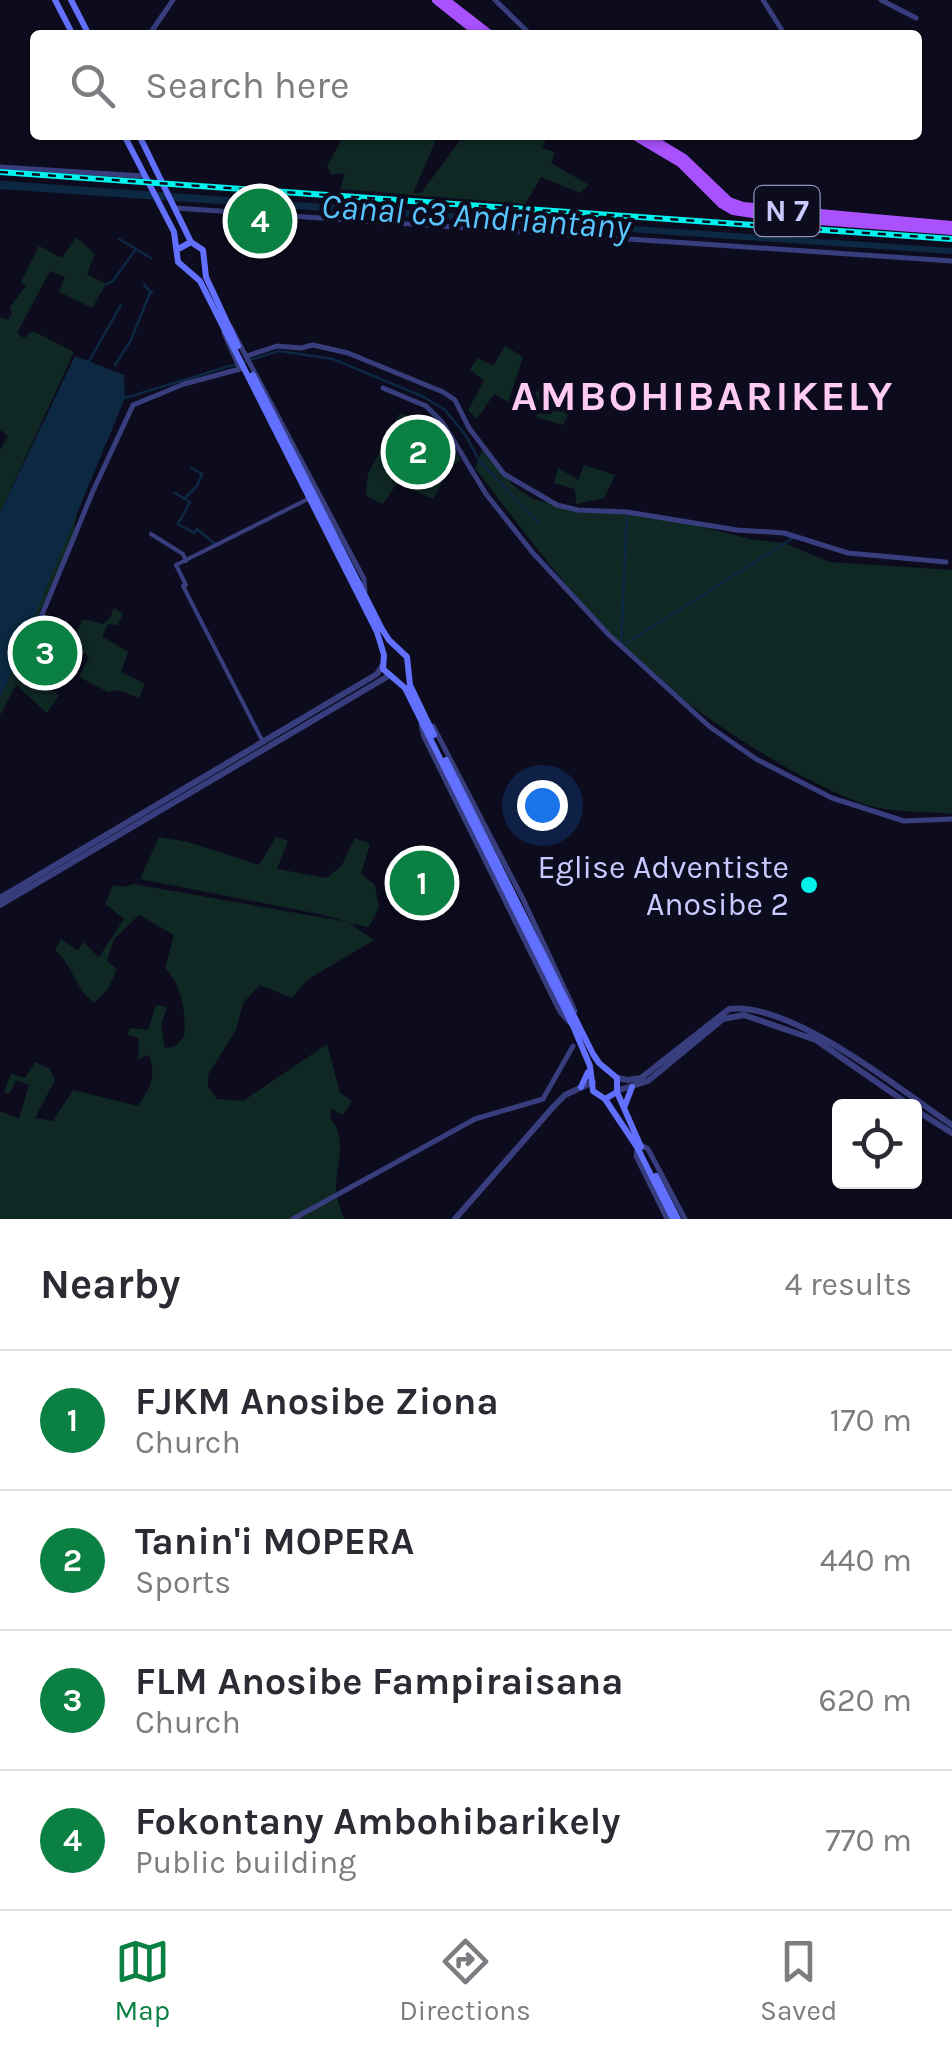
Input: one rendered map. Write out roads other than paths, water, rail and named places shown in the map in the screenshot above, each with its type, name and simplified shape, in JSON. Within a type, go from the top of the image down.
[{"type":"main road","points":[[54,0],[70,30]]},
{"type":"main road","points":[[72,0],[86,30]]},
{"type":"main road","points":[[436,0],[474,30]]},
{"type":"main road","points":[[446,0],[485,30]]},
{"type":"main road","points":[[126,140],[174,232],[179,263],[190,270],[225,324]]},
{"type":"main road","points":[[141,140],[191,242],[203,250],[202,263],[225,324],[378,632],[384,655],[382,666],[405,688],[422,716],[576,1026],[599,1064],[617,1078],[626,1119],[676,1219]]},
{"type":"main road","name":"N 7","points":[[642,140],[680,163],[720,204],[733,210],[779,218],[952,228]]},
{"type":"main road","name":"N 7","points":[[654,140],[684,158],[728,202],[952,228]]},
{"type":"main road","points":[[179,249],[191,242]]},
{"type":"main road","points":[[190,270],[202,263]]},
{"type":"main road","points":[[245,364],[382,629],[406,657],[410,685],[422,716]]},
{"type":"main road","points":[[384,655],[398,650]]},
{"type":"main road","points":[[390,675],[398,675],[406,668]]},
{"type":"main road","points":[[576,1026],[596,1095],[604,1099],[639,1146]]},
{"type":"main road","points":[[581,1088],[590,1066]]},
{"type":"main road","points":[[593,1082],[598,1074],[608,1072]]},
{"type":"main road","points":[[626,1119],[624,1101],[632,1088]]},
{"type":"main road","points":[[604,1099],[618,1091]]},
{"type":"street","points":[[152,30],[173,0]]},
{"type":"street","points":[[495,0],[526,30]]},
{"type":"street","points":[[763,0],[782,30]]},
{"type":"street","points":[[881,0],[916,18]]},
{"type":"street","points":[[0,167],[143,176]]},
{"type":"street","points":[[175,208],[952,261]]},
{"type":"street","points":[[20,668],[133,405],[245,364],[277,346],[313,345],[348,353],[443,392],[455,400],[474,435],[504,474],[557,505],[784,533],[848,554],[946,562]]},
{"type":"street","points":[[383,388],[426,406],[444,423],[486,494],[533,553],[608,634],[710,726],[756,759],[832,798],[904,821],[952,818]]},
{"type":"street","points":[[263,742],[176,564],[308,499]]},
{"type":"street","points":[[151,534],[186,560]]},
{"type":"street","points":[[0,901],[377,674],[382,666]]},
{"type":"street","points":[[0,901],[390,675]]},
{"type":"street","points":[[617,1078],[641,1078],[729,1009],[760,1010],[816,1034],[952,1125]]},
{"type":"street","points":[[618,1091],[648,1081],[724,1019],[744,1014],[816,1040],[900,1099]]},
{"type":"street","points":[[293,1219],[475,1119],[543,1099],[573,1046]]},
{"type":"street","points":[[455,1219],[554,1106],[566,1095],[593,1082]]},
{"type":"street","points":[[922,1114],[952,1133]]},
{"type":"water","points":[[75,356],[124,375],[125,398],[0,699],[0,513]]},
{"type":"waterway","name":"Canal c3 Andriantany","points":[[0,182],[952,250]]},
{"type":"waterway","name":"Canal c3 Andriantany","points":[[0,186],[952,251]]},
{"type":"waterway","points":[[119,239],[151,258]]},
{"type":"waterway","points":[[106,284],[112,282],[136,249]]},
{"type":"waterway","points":[[144,285],[152,293]]},
{"type":"waterway","points":[[115,365],[131,340],[150,293]]},
{"type":"waterway","points":[[89,361],[121,305]]},
{"type":"waterway","points":[[125,398],[279,351],[333,359],[424,397],[445,410],[480,462],[541,525]]},
{"type":"waterway","points":[[185,498],[202,474],[191,468]]},
{"type":"waterway","points":[[175,493],[190,502],[178,524],[194,533],[197,529],[215,544]]},
{"type":"waterway","points":[[621,645],[627,513]]},
{"type":"waterway","points":[[622,646],[793,538]]},
{"type":"railway","points":[[0,172],[952,239]]},
{"type":"place","name":"Fokontany Ambohibarikely","points":[[260,221]]},
{"type":"place","name":"Tanin'i MOPERA","points":[[418,452]]},
{"type":"place","name":"FLM Anosibe Fampiraisana","points":[[45,653]]},
{"type":"place","name":"FJKM Anosibe Ziona","points":[[422,883]]},
{"type":"place","name":"Eglise Adventiste Anosibe 2","points":[[809,885]]},
{"type":"district","name":"AMBOHIBARIKELY","points":[[703,395]]}]
